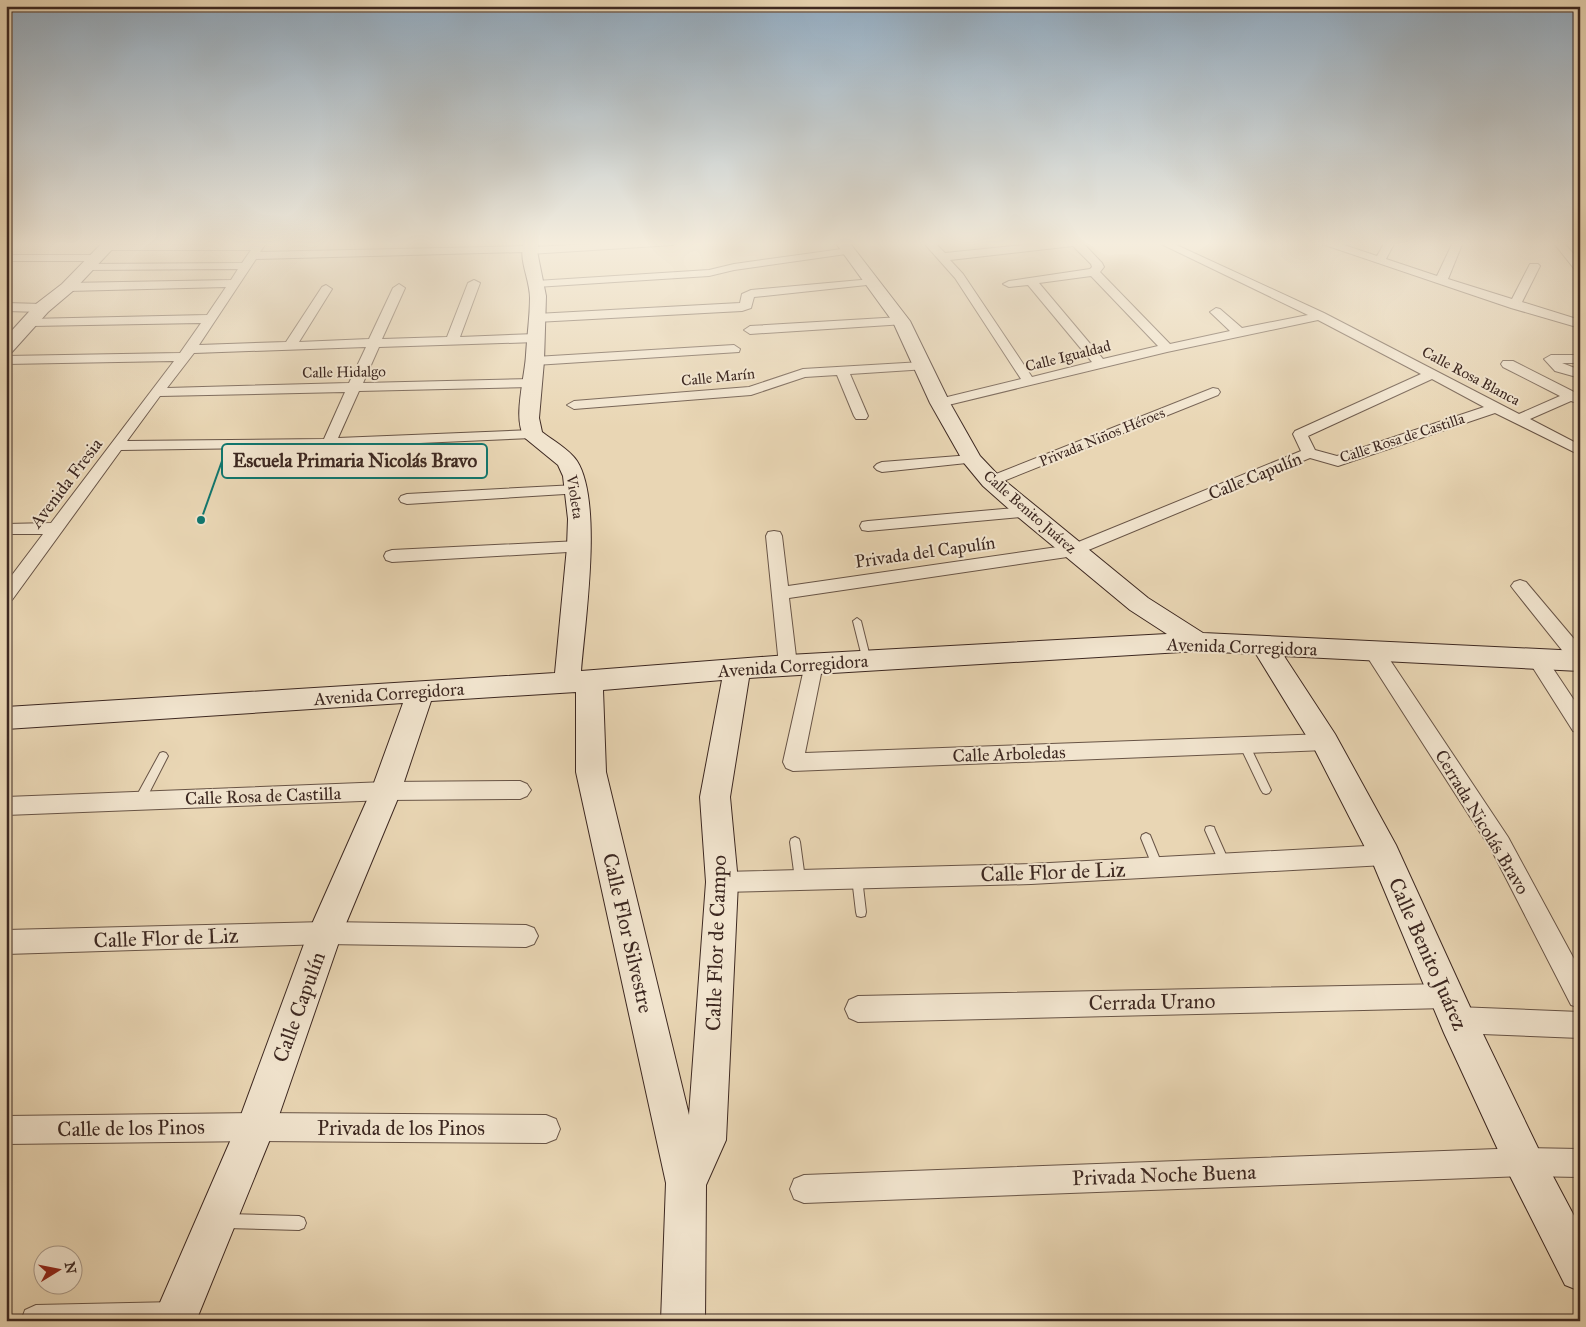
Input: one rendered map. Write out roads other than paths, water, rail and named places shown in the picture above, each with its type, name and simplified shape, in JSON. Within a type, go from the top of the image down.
[{"type":"street","points":[[6,348],[49,304]]},
{"type":"street","points":[[156,392],[221,304]]},
{"type":"street","points":[[291,344],[317,304]]},
{"type":"street","points":[[329,443],[391,304]]},
{"type":"street","points":[[453,339],[466,304]]},
{"type":"street","points":[[118,446],[329,443],[532,434],[529,418],[535,361],[536,304]]},
{"type":"street","points":[[6,360],[186,353],[291,344],[453,339],[536,328],[742,307],[746,304]]},
{"type":"street","name":"Calle Benito Juárez","points":[[889,304],[901,320],[940,403],[971,459],[991,482],[1139,604],[1198,642]]},
{"type":"street","points":[[977,304],[1029,382]]},
{"type":"street","points":[[1050,304],[1100,365]]},
{"type":"street","points":[[1125,304],[1167,348]]},
{"type":"street","name":"Calle Rosa Blanca","points":[[1294,304],[1580,451]]},
{"type":"street","points":[[1513,304],[1580,324]]},
{"type":"street","points":[[6,307],[37,315],[210,319]]},
{"type":"street","points":[[1216,312],[1240,333]]},
{"type":"street","name":"Calle Igualdad","points":[[940,403],[1167,348],[1320,316]]},
{"type":"street","points":[[750,330],[901,320]]},
{"type":"street","points":[[535,361],[734,349]]},
{"type":"street","points":[[1580,359],[1551,359],[1560,368],[1580,374]]},
{"type":"street","points":[[1508,364],[1575,398]]},
{"type":"street","name":"Calle Marín","points":[[574,405],[751,391],[767,387],[796,374],[922,366]]},
{"type":"street","points":[[842,371],[861,416]]},
{"type":"street","name":"Calle Capulín","points":[[1074,550],[1309,453],[1300,434],[1432,374]]},
{"type":"street","name":"Calle Hidalgo","points":[[156,392],[532,383]]},
{"type":"street","name":"Avenida Fresia","points":[[9,590],[118,446],[156,392]]},
{"type":"street","name":"Privada Niños Héroes","points":[[991,482],[1213,392]]},
{"type":"street","points":[[1518,419],[1575,398]]},
{"type":"street","name":"Calle Rosa de Castilla","points":[[1309,453],[1338,461],[1495,408]]},
{"type":"street","name":"Violeta","points":[[532,434],[567,462],[574,476],[579,519],[578,682]]},
{"type":"street","points":[[882,468],[971,459]]},
{"type":"street","points":[[406,499],[576,490]]},
{"type":"street","points":[[868,526],[1026,512]]},
{"type":"street","points":[[6,530],[56,528]]},
{"type":"street","points":[[774,536],[781,593],[801,664]]},
{"type":"street","points":[[392,556],[579,547]]},
{"type":"street","name":"Privada del Capulín","points":[[781,593],[1074,550]]},
{"type":"street","points":[[1520,586],[1580,660]]},
{"type":"street","name":"Avenida Corregidora","points":[[6,718],[578,682],[801,664],[1198,642],[1375,653],[1580,660]]},
{"type":"street","name":"Calle Benito Juárez","points":[[1264,646],[1325,742],[1385,855],[1451,1008],[1524,1162],[1580,1270]]},
{"type":"street","name":"Cerrada Nicolás Bravo","points":[[1375,653],[1500,844],[1580,996]]},
{"type":"street","points":[[1537,660],[1580,724]]},
{"type":"street","name":"Calle Arboledas","points":[[801,664],[793,762],[1325,742]]},
{"type":"street","name":"Calle Flor de Campo","points":[[686,1183],[707,1140],[722,882],[715,798],[737,670]]},
{"type":"street","name":"Calle Flor Silvestre","points":[[578,682],[591,772],[686,1183]]},
{"type":"street","name":"Calle Capulín","points":[[175,1319],[256,1127],[325,933],[386,791],[421,692]]},
{"type":"street","name":"Calle Rosa de Castilla","points":[[6,806],[386,791],[520,790]]},
{"type":"street","name":"Calle Flor de Liz","points":[[722,882],[1031,874],[1385,855]]},
{"type":"street","name":"Calle Flor de Liz","points":[[6,942],[325,933],[526,936]]},
{"type":"street","name":"Cerrada Urano","points":[[858,1008],[1451,1008]]},
{"type":"street","points":[[1451,1008],[1580,1026]]},
{"type":"street","name":"Privada de los Pinos","points":[[256,1127],[546,1129]]},
{"type":"street","name":"Calle de los Pinos","points":[[6,1130],[256,1127]]},
{"type":"street","name":"Privada Noche Buena","points":[[804,1189],[1524,1162],[1580,1163]]},
{"type":"street","points":[[683,1321],[686,1183]]},
{"type":"street","points":[[36,1321],[175,1319]]},
{"type":"lane","points":[[857,621],[867,661]]},
{"type":"lane","points":[[1245,746],[1266,790]]},
{"type":"lane","points":[[140,800],[163,756]]},
{"type":"lane","points":[[1210,830],[1225,864]]},
{"type":"lane","points":[[1146,838],[1158,867]]},
{"type":"lane","points":[[795,842],[800,879]]},
{"type":"lane","points":[[856,878],[861,912]]},
{"type":"lane","points":[[216,1221],[299,1223]]},
{"type":"place","name":"Escuela Primaria Nicolás Bravo","points":[[201,520]]}]
